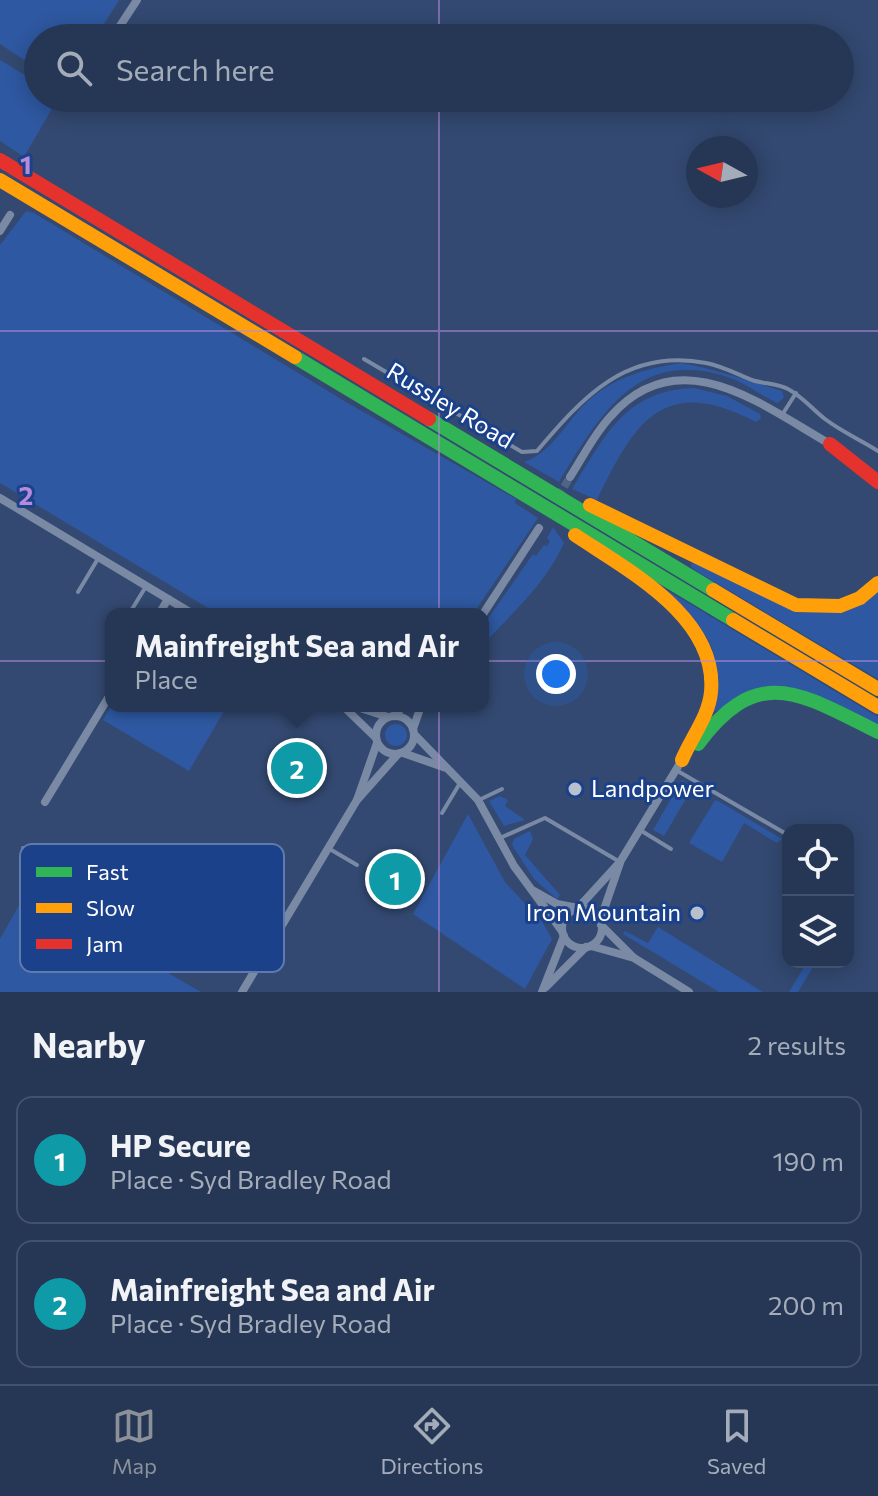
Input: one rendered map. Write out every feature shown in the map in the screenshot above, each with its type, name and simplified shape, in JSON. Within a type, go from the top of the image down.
[{"type":"highway","name":"Russley Road","points":[[0,160],[878,689]]},
{"type":"highway","name":"Russley Road","points":[[0,180],[878,707]]},
{"type":"highway","points":[[830,444],[846,448],[878,468]]},
{"type":"highway","points":[[830,444],[878,482]]},
{"type":"highway","points":[[500,481],[630,575],[679,614],[701,637],[711,664],[711,693],[679,765]]},
{"type":"highway","points":[[541,485],[796,605],[826,609],[842,606],[861,599],[878,583]]},
{"type":"highway","points":[[679,765],[724,708],[766,691],[804,696],[878,732]]},
{"type":"street","points":[[121,24],[137,0]]},
{"type":"street","points":[[0,231],[10,215]]},
{"type":"street","points":[[570,477],[612,414],[634,396],[656,385],[691,380],[721,384],[830,444]]},
{"type":"street","points":[[0,498],[183,608]]},
{"type":"street","points":[[487,608],[539,528]]},
{"type":"street","points":[[163,608],[168,599]]},
{"type":"street","points":[[45,802],[71,767],[76,750],[105,703]]},
{"type":"street","points":[[349,712],[383,750],[446,768]]},
{"type":"street","points":[[374,712],[405,719],[478,800],[514,866],[573,946],[588,946],[634,958]]},
{"type":"street","points":[[357,800],[380,724],[396,712]]},
{"type":"street","points":[[284,922],[357,800],[411,745],[419,712]]},
{"type":"street","points":[[544,990],[563,934],[564,919],[620,862],[679,765]]},
{"type":"street","points":[[544,990],[599,937],[620,862]]},
{"type":"street","points":[[534,891],[557,904],[589,909],[634,958],[688,992]]},
{"type":"street","points":[[242,992],[254,972]]},
{"type":"lane","points":[[364,359],[522,452],[537,451],[586,395],[617,375],[645,365],[674,360],[704,363],[796,393],[825,419],[878,451]]},
{"type":"lane","points":[[781,417],[796,393]]},
{"type":"lane","points":[[78,592],[99,557]]},
{"type":"lane","points":[[133,608],[147,586]]},
{"type":"lane","points":[[76,750],[85,755]]},
{"type":"lane","points":[[679,765],[782,831]]},
{"type":"lane","points":[[442,813],[461,781]]},
{"type":"lane","points":[[478,800],[502,789]]},
{"type":"lane","points":[[500,838],[545,818],[620,862]]},
{"type":"lane","points":[[640,830],[671,849]]},
{"type":"lane","points":[[328,848],[357,865]]},
{"type":"shaded area","points":[[0,0],[119,0],[104,24],[24,24],[24,60],[0,44]]},
{"type":"shaded area","points":[[0,60],[24,75],[24,112],[50,112],[24,157],[0,141]]},
{"type":"shaded area","points":[[26,211],[34,213],[346,402],[516,499],[515,503],[538,518],[477,608],[208,608],[0,483],[0,245]]},
{"type":"shaded area","points":[[681,363],[782,391],[784,398],[777,403],[733,379],[700,371],[672,371],[647,379],[626,392],[590,433],[559,482],[524,462],[548,447],[591,398],[614,383],[639,372]]},
{"type":"shaded area","points":[[694,388],[727,396],[760,414],[761,418],[756,422],[724,408],[697,403],[675,405],[656,414],[639,429],[624,448],[597,500],[572,489],[607,434],[634,407],[650,397]]},
{"type":"shaded area","points":[[553,527],[564,543],[557,557],[528,597],[489,638],[489,617],[533,554],[536,556],[544,545],[547,546],[550,541],[547,538]]},
{"type":"shaded area","points":[[693,561],[796,610],[878,591],[878,679],[696,571],[690,566]]},
{"type":"shaded area","points":[[652,581],[878,717],[878,728],[792,688],[709,713],[715,664],[708,640],[691,618]]},
{"type":"shaded area","points":[[108,712],[223,712],[189,771],[103,720]]},
{"type":"shaded area","points":[[396,724],[404,727],[407,735],[404,743],[396,746],[388,743],[385,735],[388,727]]},
{"type":"shaded area","points":[[682,780],[693,787],[664,836],[653,830]]},
{"type":"shaded area","points":[[500,796],[508,800],[505,806],[525,820],[504,826],[489,801]]},
{"type":"shaded area","points":[[715,800],[782,839],[777,843],[744,823],[722,862],[689,843]]},
{"type":"shaded area","points":[[468,814],[505,882],[543,923],[552,939],[525,989],[413,914]]},
{"type":"shaded area","points":[[530,831],[533,839],[525,855],[560,895],[557,899],[534,879],[512,845],[514,839]]},
{"type":"shaded area","points":[[20,903],[20,972],[167,972],[201,992],[0,992],[0,939]]},
{"type":"shaded area","points":[[658,927],[763,992],[719,992],[623,934],[625,931],[648,943]]},
{"type":"shaded area","points":[[803,968],[812,968],[798,992],[789,992]]},
{"type":"tunnel","points":[[558,497],[570,477]]},
{"type":"traffic: fast","points":[[295,357],[733,620]]},
{"type":"traffic: fast","points":[[429,419],[713,590]]},
{"type":"traffic: fast","points":[[698,744],[720,718],[741,702],[761,694],[782,693],[803,697],[878,732]]},
{"type":"traffic: slow","points":[[0,180],[295,357]]},
{"type":"traffic: slow","points":[[590,505],[796,605],[840,606],[860,598],[878,583]]},
{"type":"traffic: slow","points":[[575,535],[665,598],[700,641],[709,665],[710,701],[682,760]]},
{"type":"traffic: slow","points":[[713,590],[878,689]]},
{"type":"traffic: slow","points":[[733,620],[878,707]]},
{"type":"traffic: jam","points":[[0,160],[429,419]]},
{"type":"traffic: jam","points":[[830,444],[878,482]]},
{"type":"place","name":"Mainfreight Sea and Air","points":[[297,768]]},
{"type":"place","name":"Landpower","points":[[575,789]]},
{"type":"place","name":"HP Secure","points":[[395,879]]},
{"type":"place","name":"Iron Mountain","points":[[697,913]]}]
